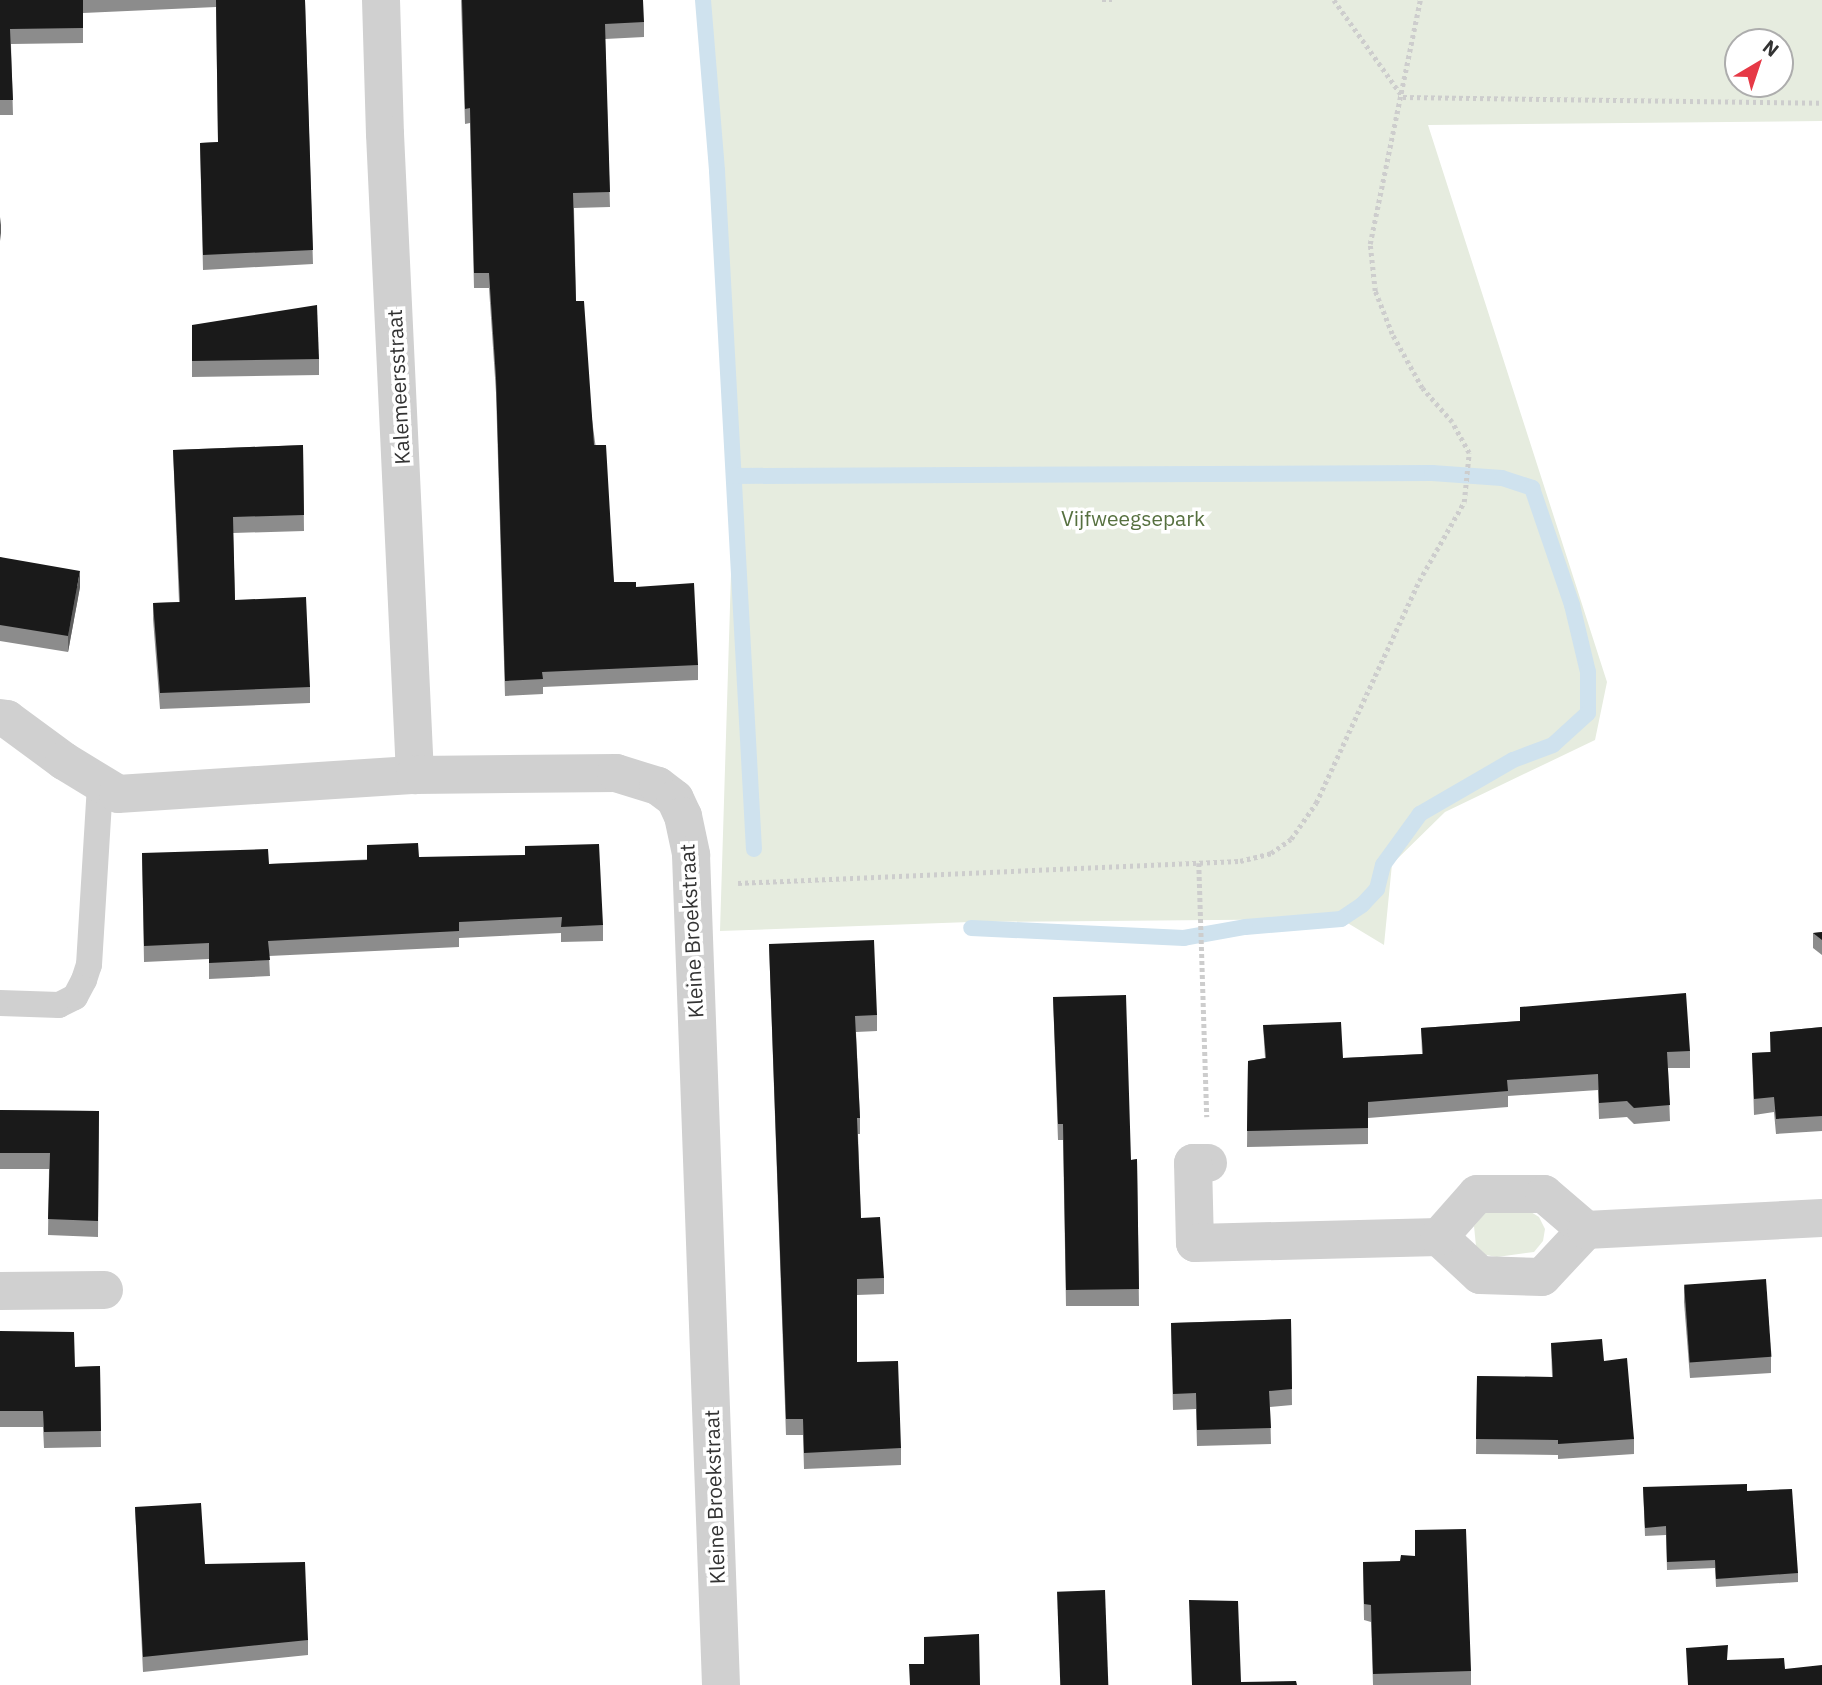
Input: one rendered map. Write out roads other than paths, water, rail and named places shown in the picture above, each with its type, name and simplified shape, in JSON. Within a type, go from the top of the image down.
[{"type":"street","name":"Kalemeersstraat","points":[[381,0],[415,775]]},
{"type":"street","name":"Kleine Broekstraat","points":[[0,718],[7,719],[100,785],[118,794],[415,775],[616,773],[658,786],[675,799],[683,816],[691,855],[721,1685]]},
{"type":"street","points":[[1209,1163],[1193,1163],[1195,1243],[1439,1237],[1480,1275],[1542,1277],[1586,1230]]},
{"type":"street","points":[[1439,1237],[1476,1194],[1544,1194],[1586,1230],[1822,1218]]},
{"type":"street","points":[[0,1291],[104,1290]]},
{"type":"lane","points":[[0,1003],[59,1004],[75,997],[84,980],[89,965],[100,785]]},
{"type":"waterway","points":[[703,0],[717,171],[754,849]]},
{"type":"waterway","points":[[734,476],[1432,473],[1502,478],[1532,488],[1572,605],[1588,672],[1588,713],[1553,745],[1513,760],[1420,814],[1383,865],[1377,889],[1362,905],[1341,919],[1245,927],[1184,938],[971,928]]},
{"type":"park label","name":"Vijfweegsepark","points":[[1133,518]]}]
